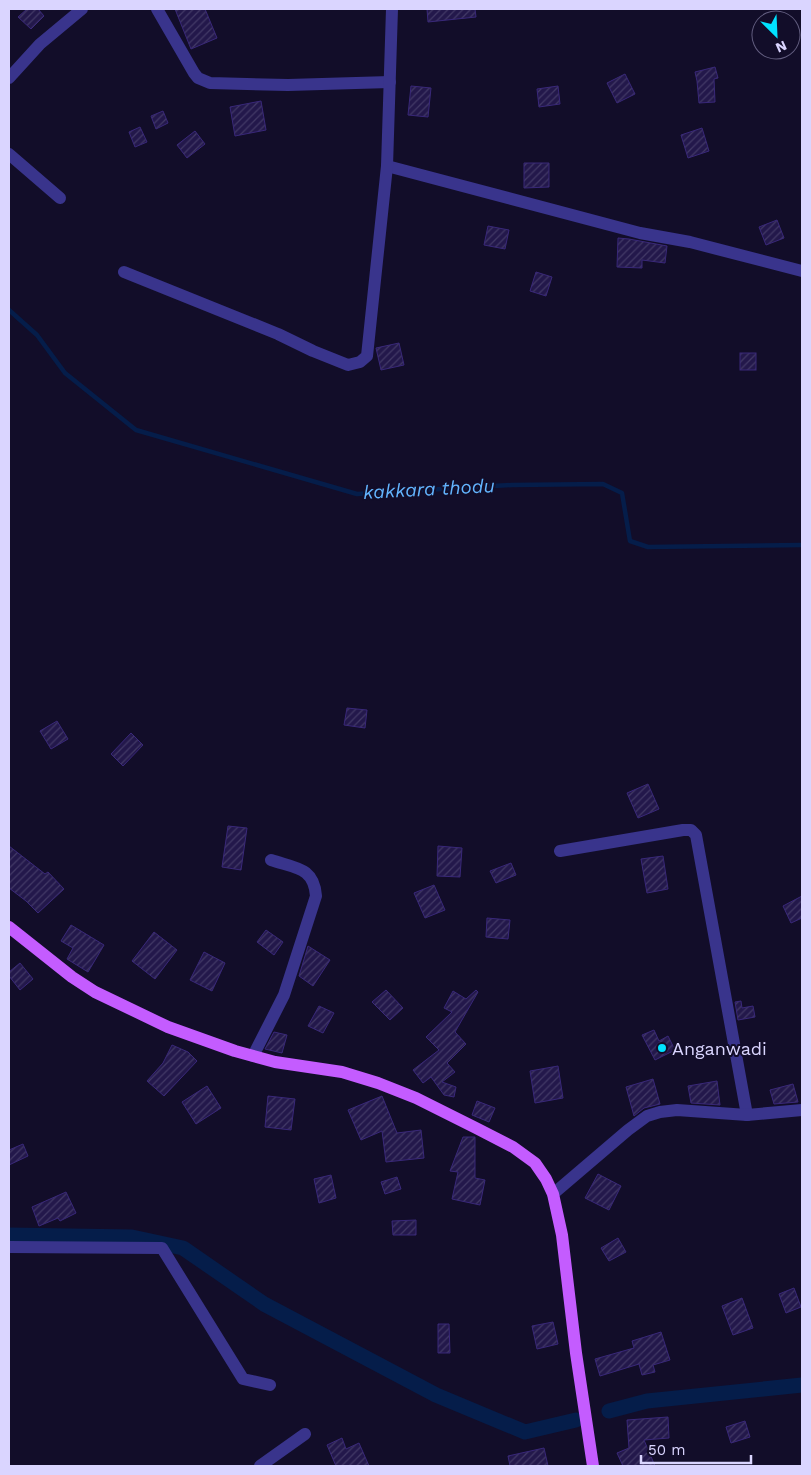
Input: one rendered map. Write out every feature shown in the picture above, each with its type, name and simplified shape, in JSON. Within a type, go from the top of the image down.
[{"type":"main road","points":[[9,927],[72,977],[101,995],[168,1027],[275,1062],[342,1072],[378,1083],[416,1098],[513,1147],[535,1164],[546,1178],[553,1194],[562,1235],[576,1353],[593,1466]]},
{"type":"street","points":[[9,78],[40,44],[82,9]]},
{"type":"street","points":[[157,9],[194,73],[198,78],[210,83],[288,85],[390,82]]},
{"type":"street","points":[[124,272],[278,334],[348,365],[360,362],[366,356],[388,166],[392,9]]},
{"type":"street","points":[[9,154],[60,198]]},
{"type":"street","points":[[388,166],[640,233],[690,242],[802,270]]},
{"type":"street","points":[[560,851],[683,830],[691,830],[696,835],[747,1115]]},
{"type":"street","points":[[253,1056],[284,995],[316,896],[315,886],[310,875],[304,870],[271,860]]},
{"type":"street","points":[[553,1194],[647,1116],[677,1110],[747,1115],[802,1110]]},
{"type":"street","points":[[9,1247],[162,1248],[243,1379],[270,1385]]},
{"type":"street","points":[[260,1466],[305,1434]]},
{"type":"building","points":[[27,9],[38,9],[44,16],[31,29],[18,17]]},
{"type":"building","points":[[175,9],[205,9],[217,38],[191,49]]},
{"type":"building","points":[[427,9],[475,9],[476,17],[428,22]]},
{"type":"building","points":[[715,67],[718,78],[714,79],[715,102],[699,103],[695,72]]},
{"type":"building","points":[[625,74],[635,94],[617,103],[607,83]]},
{"type":"building","points":[[411,86],[431,88],[428,117],[408,115]]},
{"type":"building","points":[[558,86],[560,104],[539,107],[537,89]]},
{"type":"building","points":[[261,101],[266,130],[235,136],[230,107]]},
{"type":"building","points":[[163,111],[168,123],[156,129],[151,116]]},
{"type":"building","points":[[140,127],[147,142],[135,147],[129,132]]},
{"type":"building","points":[[702,128],[709,151],[688,158],[681,135]]},
{"type":"building","points":[[195,131],[205,144],[187,158],[177,145]]},
{"type":"building","points":[[524,163],[549,163],[549,187],[524,188]]},
{"type":"building","points":[[777,220],[784,238],[766,245],[759,227]]},
{"type":"building","points":[[488,226],[509,230],[505,249],[484,245]]},
{"type":"building","points":[[618,238],[667,246],[665,263],[642,260],[642,268],[617,267]]},
{"type":"building","points":[[536,272],[552,277],[546,296],[530,291]]},
{"type":"building","points":[[399,343],[404,365],[381,370],[376,348]]},
{"type":"building","points":[[740,353],[756,353],[756,370],[740,370]]},
{"type":"building","points":[[347,708],[367,710],[365,728],[344,725]]},
{"type":"building","points":[[57,721],[68,739],[51,749],[40,731]]},
{"type":"building","points":[[131,733],[143,745],[123,766],[111,754]]},
{"type":"building","points":[[648,784],[659,809],[638,818],[627,793]]},
{"type":"building","points":[[228,826],[247,828],[241,870],[222,867]]},
{"type":"building","points":[[9,846],[45,874],[48,872],[64,889],[38,913],[9,888]]},
{"type":"building","points":[[438,846],[462,848],[460,877],[437,876]]},
{"type":"building","points":[[663,856],[668,889],[647,893],[641,859]]},
{"type":"building","points":[[511,863],[516,875],[496,883],[490,871]]},
{"type":"building","points":[[434,885],[445,910],[425,918],[414,893]]},
{"type":"building","points":[[802,896],[802,918],[791,923],[783,906]]},
{"type":"building","points":[[487,918],[510,920],[508,939],[486,937]]},
{"type":"building","points":[[71,925],[104,945],[88,972],[67,959],[73,948],[61,941]]},
{"type":"building","points":[[266,930],[283,942],[274,955],[257,942]]},
{"type":"building","points":[[154,932],[177,950],[155,979],[132,961]]},
{"type":"building","points":[[308,946],[330,960],[313,986],[299,976]]},
{"type":"building","points":[[204,952],[225,963],[212,991],[190,980]]},
{"type":"building","points":[[20,963],[33,979],[20,990],[9,976],[9,972]]},
{"type":"building","points":[[386,990],[403,1008],[390,1020],[372,1002]]},
{"type":"building","points":[[476,990],[478,992],[455,1032],[466,1044],[447,1063],[455,1072],[442,1082],[456,1087],[454,1097],[444,1095],[431,1077],[423,1083],[413,1070],[439,1050],[426,1037],[452,1012],[444,1008],[453,991],[466,999]]},
{"type":"building","points":[[741,1001],[742,1008],[753,1006],[755,1017],[738,1020],[735,1002]]},
{"type":"building","points":[[319,1006],[334,1013],[323,1033],[308,1026]]},
{"type":"building","name":"Anganwadi","points":[[654,1030],[659,1041],[668,1036],[675,1050],[655,1060],[642,1035]]},
{"type":"building","points":[[274,1032],[287,1035],[282,1053],[265,1049]]},
{"type":"building","points":[[172,1045],[188,1052],[197,1061],[164,1096],[147,1081],[163,1063]]},
{"type":"building","points":[[558,1066],[563,1098],[535,1103],[530,1071]]},
{"type":"building","points":[[653,1079],[660,1104],[644,1108],[634,1116],[626,1087]]},
{"type":"building","points":[[717,1081],[720,1105],[691,1103],[688,1086]]},
{"type":"building","points":[[793,1084],[798,1102],[774,1104],[770,1090]]},
{"type":"building","points":[[207,1086],[221,1108],[196,1124],[182,1102]]},
{"type":"building","points":[[268,1096],[295,1099],[291,1130],[265,1127]]},
{"type":"building","points":[[382,1096],[397,1133],[421,1130],[424,1158],[386,1162],[382,1131],[361,1140],[348,1110]]},
{"type":"building","points":[[477,1101],[495,1108],[489,1122],[472,1115]]},
{"type":"building","points":[[463,1137],[475,1137],[475,1178],[485,1180],[480,1205],[452,1199],[458,1172],[450,1171]]},
{"type":"building","points":[[23,1144],[28,1156],[9,1165],[9,1150]]},
{"type":"building","points":[[598,1174],[621,1186],[609,1210],[585,1198]]},
{"type":"building","points":[[331,1175],[336,1198],[319,1203],[314,1179]]},
{"type":"building","points":[[397,1177],[401,1189],[385,1194],[381,1182]]},
{"type":"building","points":[[66,1192],[76,1213],[60,1221],[58,1218],[39,1226],[32,1207]]},
{"type":"building","points":[[416,1220],[416,1235],[393,1235],[392,1221]]},
{"type":"building","points":[[618,1238],[626,1252],[609,1261],[601,1248]]},
{"type":"building","points":[[794,1288],[801,1307],[786,1313],[779,1294]]},
{"type":"building","points":[[742,1298],[753,1328],[733,1335],[722,1306]]},
{"type":"building","points":[[553,1322],[558,1344],[537,1349],[532,1326]]},
{"type":"building","points":[[438,1324],[449,1324],[450,1353],[438,1353]]},
{"type":"building","points":[[661,1332],[670,1360],[653,1365],[655,1372],[642,1375],[639,1364],[600,1376],[595,1359],[634,1348],[632,1341]]},
{"type":"building","points":[[668,1417],[669,1438],[644,1440],[655,1466],[623,1466],[617,1453],[629,1448],[627,1420]]},
{"type":"building","points":[[745,1421],[750,1437],[731,1443],[726,1427]]},
{"type":"building","points":[[342,1438],[346,1449],[359,1443],[369,1466],[336,1466],[327,1445]]},
{"type":"building","points":[[544,1448],[548,1466],[510,1466],[508,1456]]},
{"type":"waterway","name":"kakkara thodu","points":[[9,310],[37,335],[65,373],[136,430],[357,494],[512,485],[603,484],[622,493],[630,541],[648,547],[802,545]]},
{"type":"waterway","points":[[9,1235],[132,1237],[183,1248],[264,1304],[436,1395],[525,1432],[576,1420]]},
{"type":"waterway","points":[[609,1411],[647,1401],[802,1385]]},
{"type":"place","name":"Anganwadi","points":[[662,1048]]}]
